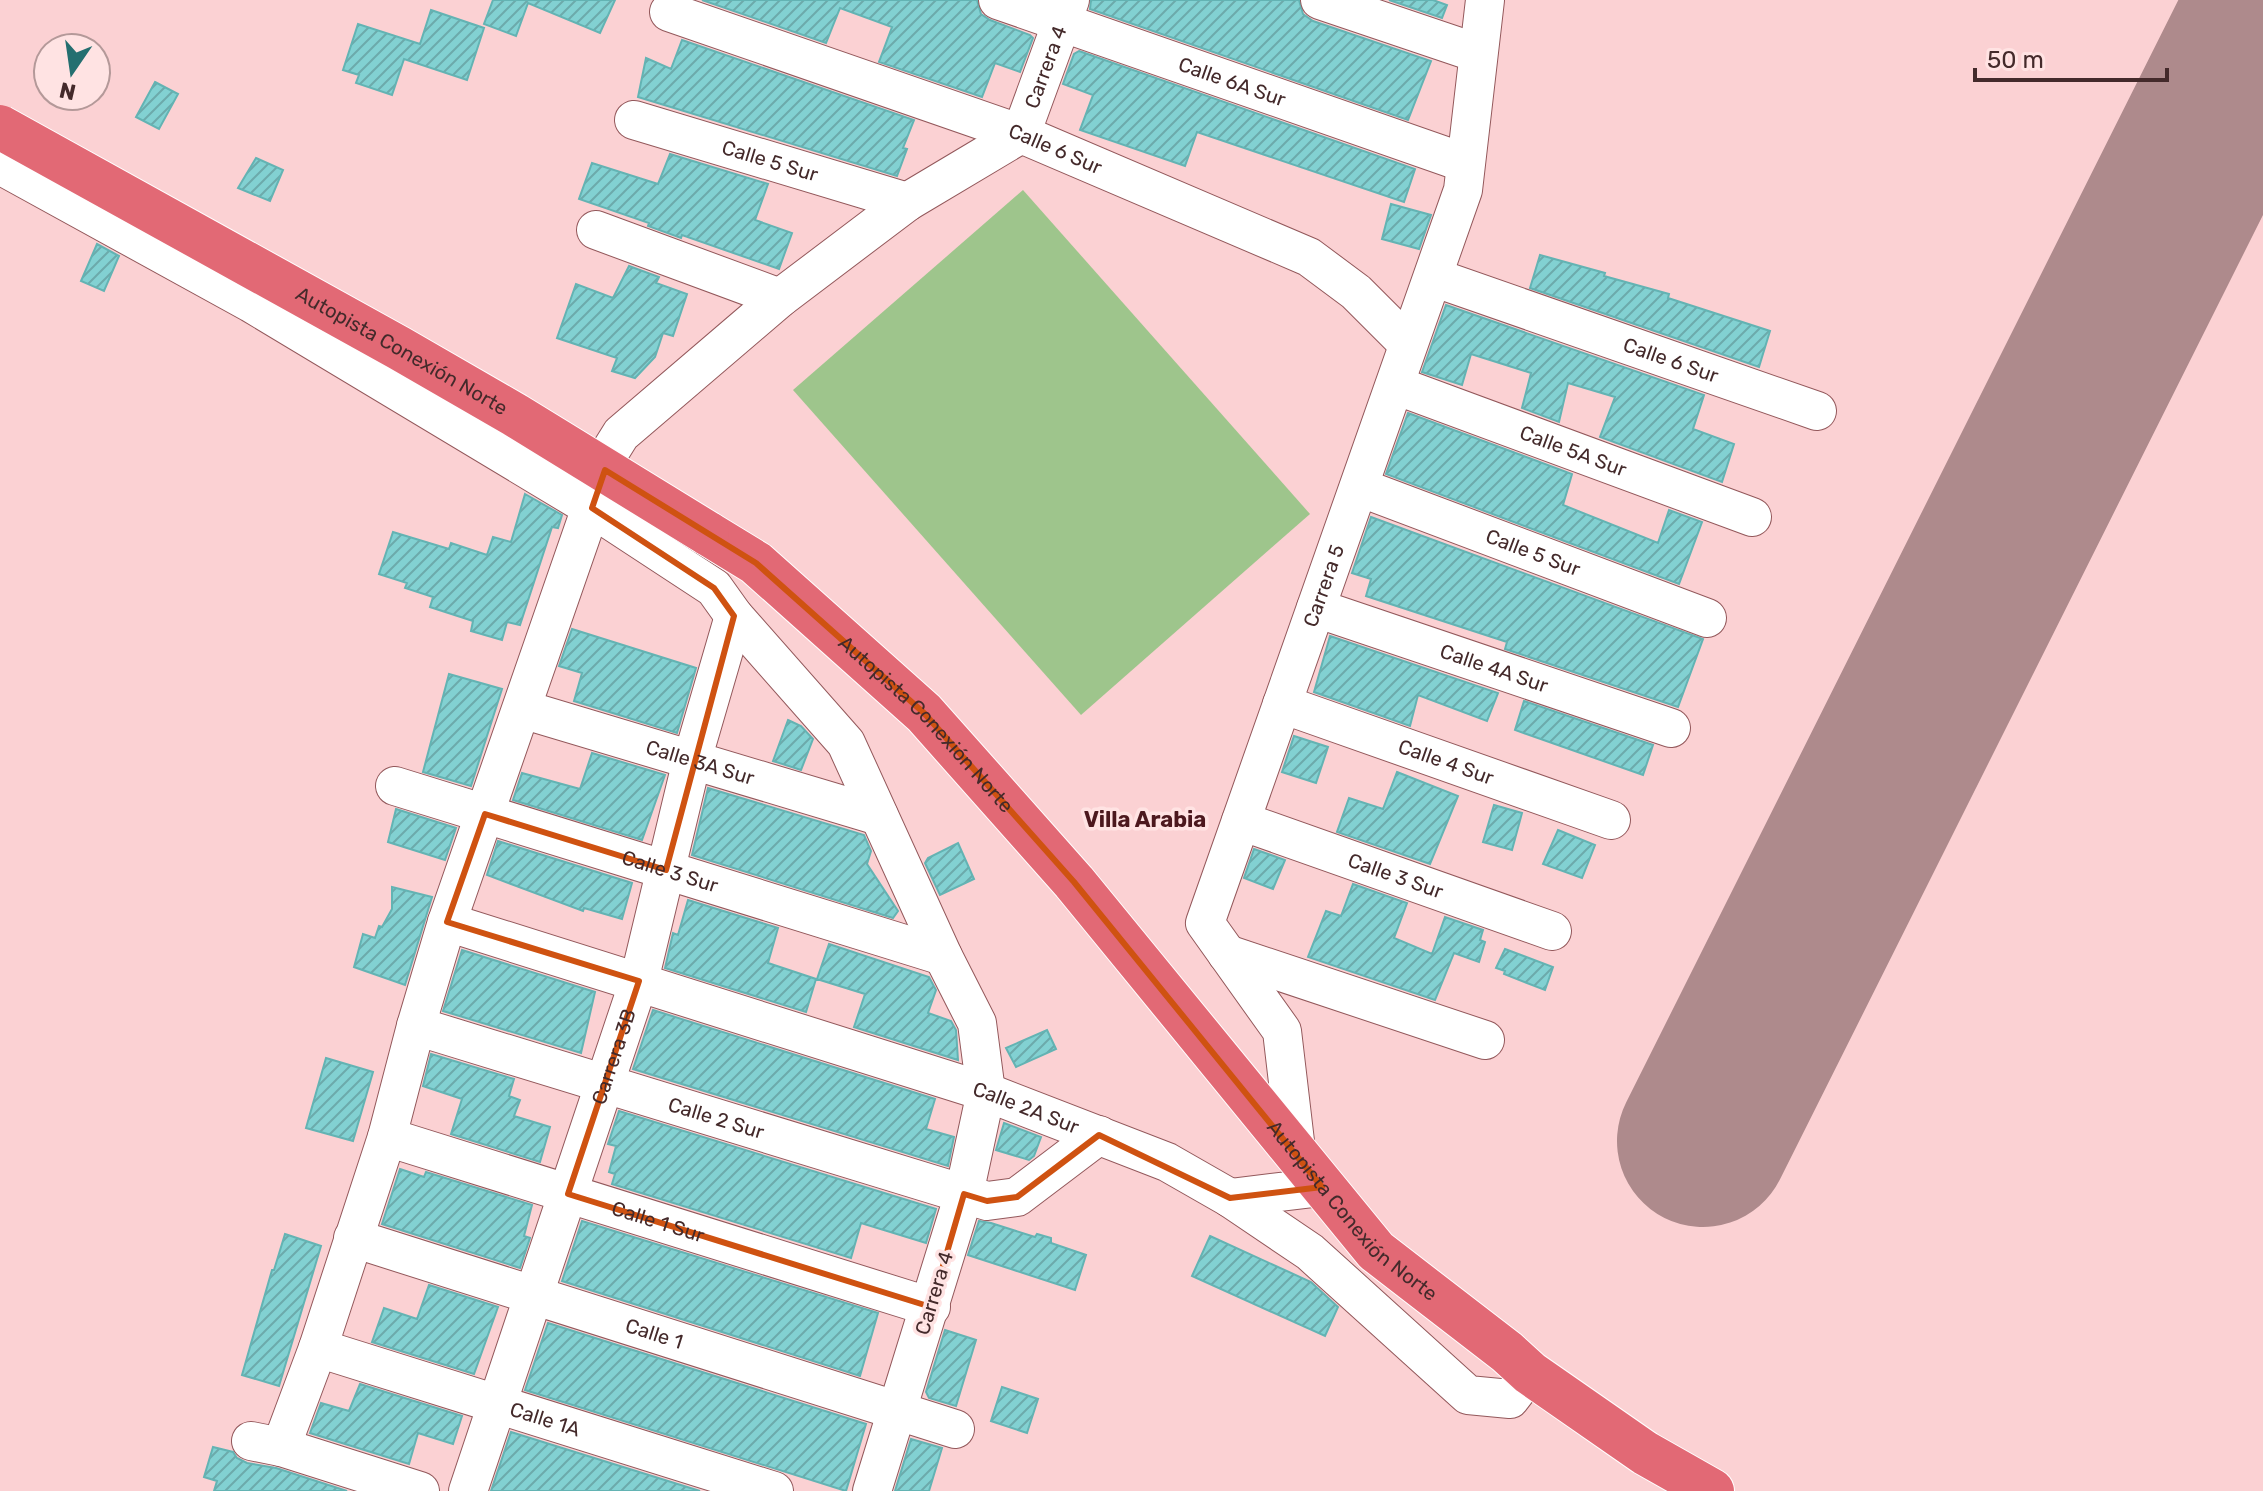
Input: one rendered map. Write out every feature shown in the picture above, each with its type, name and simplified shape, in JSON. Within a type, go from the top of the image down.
[{"type":"highway","name":"Autopista Conexión Norte","points":[[0,127],[425,363],[756,563],[924,713],[1074,882],[1376,1251],[1530,1373],[1645,1453],[1712,1491]]},
{"type":"street","name":"Calle 6A Sur","points":[[998,0],[1066,11],[1465,163]]},
{"type":"street","points":[[1320,0],[1477,53]]},
{"type":"street","name":"Carrera 5","points":[[1296,1150],[1282,1031],[1205,923],[1463,190],[1485,0]]},
{"type":"street","name":"Carrera 4","points":[[1021,134],[1066,11]]},
{"type":"street","name":"Calle 6 Sur","points":[[669,12],[1021,134],[1309,257],[1356,292],[1408,344]]},
{"type":"street","name":"Calle 5 Sur","points":[[634,120],[907,202]]},
{"type":"street","points":[[420,1491],[341,1479],[266,1444],[318,1348],[387,1137],[447,922],[611,450],[621,434],[780,298],[907,202],[1021,134]]},
{"type":"street","name":"Carrera 4","points":[[0,165],[251,303],[592,508],[714,588],[734,616],[846,743],[943,956],[977,1023],[986,1092],[964,1194],[872,1491]]},
{"type":"street","points":[[596,230],[780,298]]},
{"type":"street","name":"Calle 6 Sur","points":[[1433,277],[1817,411]]},
{"type":"street","name":"Calle 5A Sur","points":[[1395,385],[1752,517]]},
{"type":"street","name":"Calle 5 Sur","points":[[1359,487],[1707,618]]},
{"type":"street","name":"Calle 4A Sur","points":[[1316,608],[1671,728]]},
{"type":"street","name":"Carrera 3B","points":[[468,1491],[639,981],[692,760],[734,616]]},
{"type":"street","name":"Calle 4 Sur","points":[[1282,704],[1611,820]]},
{"type":"street","name":"Calle 3A Sur","points":[[522,709],[879,816]]},
{"type":"street","name":"Calle 3 Sur","points":[[395,786],[943,956]]},
{"type":"street","name":"Calle 3 Sur","points":[[1241,821],[1552,931]]},
{"type":"street","name":"Calle 2A Sur","points":[[447,922],[986,1092],[1167,1162],[1230,1198],[1310,1252],[1468,1395],[1510,1399],[1530,1373]]},
{"type":"street","points":[[1227,954],[1485,1040]]},
{"type":"street","name":"Calle 2 Sur","points":[[416,1026],[987,1201],[1017,1197],[1099,1135]]},
{"type":"street","name":"Calle 1 Sur","points":[[387,1137],[931,1307]]},
{"type":"street","points":[[1230,1198],[1322,1187]]},
{"type":"street","name":"Calle 1","points":[[353,1238],[955,1429]]},
{"type":"street","name":"Calle 1A","points":[[318,1348],[774,1491]]},
{"type":"highlighted area","points":[[605,470],[756,563],[924,713],[1074,882],[1322,1187],[1230,1198],[1099,1135],[1017,1197],[987,1201],[964,1194],[931,1307],[568,1194],[639,981],[447,922],[485,814],[666,870],[734,616],[714,588],[592,508]]},
{"type":"green space","points":[[1023,190],[1310,514],[1081,715],[793,390]]},
{"type":"building","points":[[493,0],[615,0],[600,33],[528,3],[516,36],[484,24]]},
{"type":"building","points":[[702,0],[977,0],[981,14],[1033,38],[1020,72],[995,63],[982,97],[879,62],[892,27],[840,8],[826,43]]},
{"type":"building","points":[[1091,0],[1299,0],[1303,14],[1313,21],[1431,61],[1408,120],[1090,9]]},
{"type":"building","points":[[1389,0],[1433,0],[1447,5],[1442,18]]},
{"type":"building","points":[[431,10],[484,28],[467,80],[404,59],[392,95],[356,83],[359,75],[343,70],[358,24],[420,44]]},
{"type":"building","points":[[682,40],[914,120],[897,176],[638,97],[646,58],[671,69]]},
{"type":"building","points":[[1079,51],[1415,169],[1404,202],[1197,132],[1185,166],[1080,130],[1093,95],[1063,84],[1074,54]]},
{"type":"building","points":[[155,82],[178,94],[159,129],[136,117]]},
{"type":"building","points":[[670,154],[768,184],[755,220],[792,233],[779,269],[682,235],[681,238],[648,226],[649,223],[579,199],[592,163],[658,184]]},
{"type":"building","points":[[256,158],[283,170],[270,201],[238,188]]},
{"type":"building","points":[[1391,204],[1431,215],[1419,249],[1382,239]]},
{"type":"building","points":[[97,244],[119,256],[104,291],[81,281]]},
{"type":"building","points":[[1540,255],[1669,294],[1668,298],[1770,331],[1759,367],[1530,288]]},
{"type":"building","points":[[629,266],[659,277],[656,283],[687,294],[673,336],[663,333],[655,357],[635,378],[612,371],[617,358],[557,338],[576,284],[613,298]]},
{"type":"building","points":[[1446,305],[1704,395],[1693,429],[1734,444],[1722,482],[1600,437],[1615,397],[1568,383],[1559,422],[1522,408],[1531,373],[1471,354],[1462,385],[1422,372]]},
{"type":"building","points":[[1408,413],[1572,474],[1563,505],[1658,543],[1669,510],[1702,522],[1679,584],[1386,474]]},
{"type":"building","points":[[525,494],[562,515],[558,528],[552,527],[520,625],[507,622],[502,640],[471,631],[473,621],[430,607],[433,597],[405,588],[407,583],[379,574],[393,532],[449,549],[451,543],[487,555],[493,537],[511,542]]},
{"type":"building","points":[[1371,517],[1703,639],[1678,707],[1505,649],[1507,642],[1366,596],[1371,579],[1352,573]]},
{"type":"building","points":[[572,629],[696,668],[677,733],[574,701],[582,673],[559,666]]},
{"type":"building","points":[[1330,636],[1498,693],[1487,721],[1418,695],[1410,726],[1314,692]]},
{"type":"building","points":[[449,674],[502,689],[471,786],[423,772]]},
{"type":"building","points":[[1524,701],[1653,745],[1643,775],[1515,730]]},
{"type":"building","points":[[788,720],[801,726],[813,739],[801,770],[773,761]]},
{"type":"building","points":[[1294,736],[1328,747],[1316,783],[1282,772]]},
{"type":"building","points":[[592,753],[665,775],[642,840],[513,800],[522,773],[580,789]]},
{"type":"building","points":[[1397,772],[1458,796],[1430,864],[1337,832],[1349,798],[1383,809]]},
{"type":"building","points":[[708,788],[864,835],[871,851],[867,864],[898,911],[893,918],[692,855]]},
{"type":"building","points":[[1494,805],[1522,813],[1512,850],[1483,842]]},
{"type":"building","points":[[396,809],[456,828],[445,860],[388,842]]},
{"type":"building","points":[[1558,830],[1595,845],[1582,878],[1543,864]]},
{"type":"building","points":[[498,841],[632,883],[622,919],[584,908],[583,911],[487,875]]},
{"type":"building","points":[[958,843],[974,879],[940,895],[925,863],[928,858]]},
{"type":"building","points":[[1254,849],[1285,860],[1273,889],[1244,878]]},
{"type":"building","points":[[1353,884],[1407,903],[1394,938],[1432,954],[1445,917],[1483,930],[1480,940],[1485,942],[1479,962],[1454,953],[1435,1000],[1308,957],[1326,911],[1341,916]]},
{"type":"building","points":[[392,887],[432,897],[405,985],[354,967],[363,934],[375,938],[379,926],[382,927],[392,909]]},
{"type":"building","points":[[688,900],[778,928],[768,963],[816,979],[806,1012],[665,968],[673,933],[678,935]]},
{"type":"building","points":[[829,944],[929,977],[936,990],[928,1013],[951,1021],[956,1030],[958,1060],[854,1027],[865,994],[817,979]]},
{"type":"building","points":[[1505,949],[1553,967],[1545,990],[1496,968]]},
{"type":"building","points":[[462,950],[595,992],[581,1053],[443,1011]]},
{"type":"building","points":[[653,1010],[935,1099],[926,1129],[954,1137],[948,1166],[633,1069]]},
{"type":"building","points":[[1047,1030],[1056,1049],[1016,1067],[1006,1048]]},
{"type":"building","points":[[431,1054],[514,1079],[509,1096],[520,1100],[514,1116],[550,1127],[540,1162],[451,1134],[462,1099],[423,1086]]},
{"type":"building","points":[[326,1058],[373,1072],[353,1141],[306,1128]]},
{"type":"building","points":[[619,1111],[936,1209],[926,1243],[861,1223],[851,1258],[612,1184],[615,1174],[609,1172],[616,1146],[608,1144]]},
{"type":"building","points":[[1004,1123],[1041,1137],[1034,1156],[1029,1160],[996,1150]]},
{"type":"building","points":[[400,1169],[424,1177],[426,1172],[532,1205],[524,1236],[530,1238],[520,1268],[382,1224]]},
{"type":"building","points":[[582,1221],[878,1313],[860,1376],[562,1281]]},
{"type":"building","points":[[979,1221],[1035,1237],[1037,1234],[1051,1238],[1051,1243],[1086,1255],[1075,1290],[968,1255]]},
{"type":"building","points":[[285,1234],[321,1246],[279,1386],[242,1375]]},
{"type":"building","points":[[1210,1236],[1311,1282],[1338,1307],[1325,1336],[1192,1276]]},
{"type":"building","points":[[429,1285],[498,1307],[474,1374],[372,1342],[384,1308],[417,1319]]},
{"type":"building","points":[[548,1323],[866,1424],[846,1491],[525,1390]]},
{"type":"building","points":[[945,1330],[976,1340],[956,1406],[929,1398],[926,1392]]},
{"type":"building","points":[[360,1384],[462,1416],[453,1444],[418,1433],[409,1464],[310,1433],[321,1403],[349,1411]]},
{"type":"building","points":[[1002,1387],[1038,1399],[1027,1433],[991,1421]]},
{"type":"building","points":[[511,1432],[700,1491],[491,1491]]},
{"type":"building","points":[[911,1439],[942,1448],[929,1491],[895,1491]]},
{"type":"building","points":[[213,1447],[233,1452],[247,1463],[276,1468],[347,1491],[214,1491],[217,1481],[204,1477]]},
{"type":"runway","points":[[1703,1141],[2263,23]]},
{"type":"district","name":"Villa Arabia","points":[[1145,819]]}]
